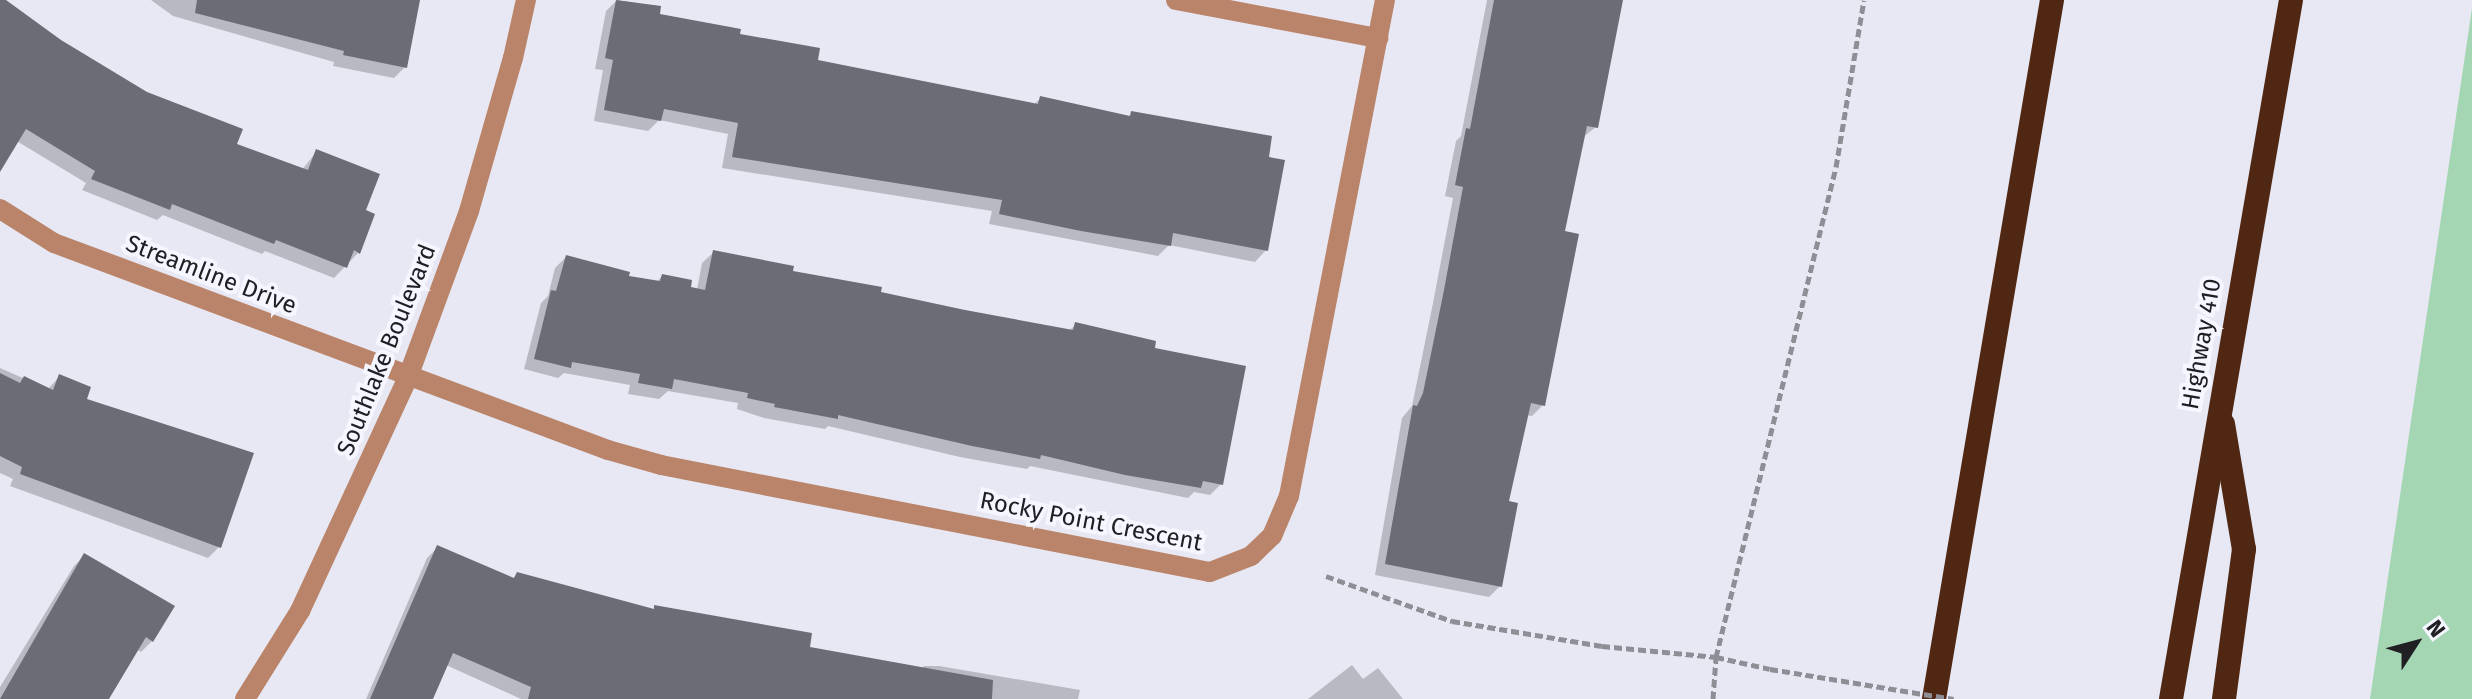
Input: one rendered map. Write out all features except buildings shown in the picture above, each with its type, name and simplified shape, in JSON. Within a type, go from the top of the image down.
[{"type":"highway","points":[[1934,699],[2052,0]]},
{"type":"highway","name":"Highway 410","points":[[2171,699],[2291,0]]},
{"type":"highway","points":[[2220,404],[2244,549],[2224,699]]},
{"type":"street","name":"Southlake Boulevard","points":[[245,699],[300,611],[408,377],[469,211],[510,73],[526,0]]},
{"type":"street","points":[[1176,0],[1378,38]]},
{"type":"street","name":"Rocky Point Crescent","points":[[408,377],[608,450],[661,465],[1210,572],[1251,556],[1272,536],[1289,496],[1385,0]]},
{"type":"street","name":"Streamline Drive","points":[[0,209],[54,243],[408,377]]},
{"type":"path","points":[[1713,699],[1716,657],[1836,167],[1864,0]]},
{"type":"path","points":[[1326,576],[1452,621],[1602,646],[1716,657],[1770,669],[1954,699]]},
{"type":"green space","points":[[2472,8],[2472,699],[2370,699]]}]
